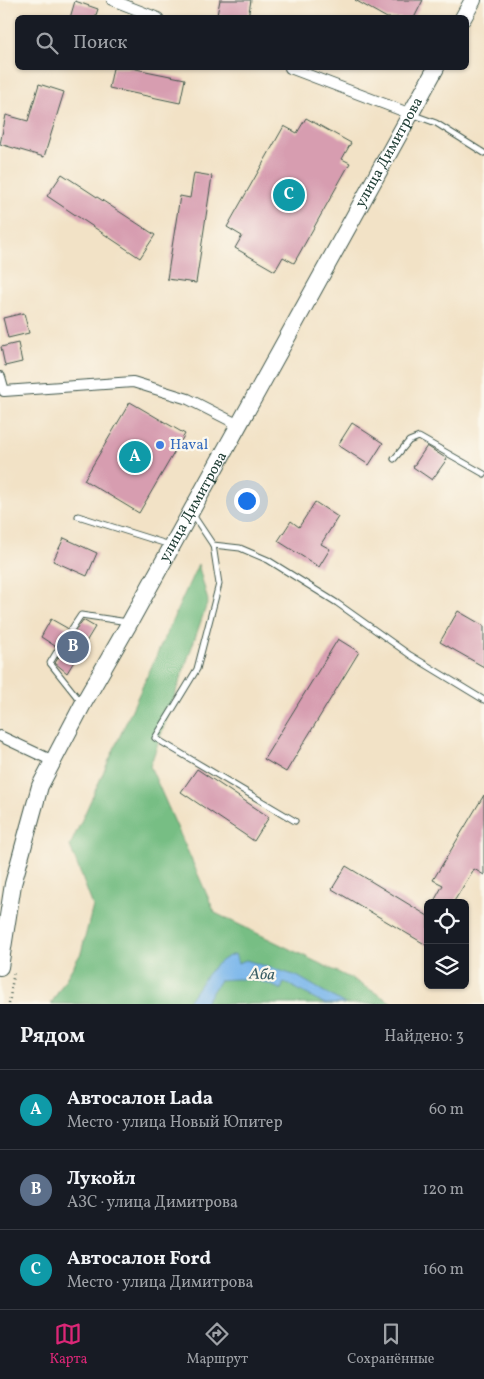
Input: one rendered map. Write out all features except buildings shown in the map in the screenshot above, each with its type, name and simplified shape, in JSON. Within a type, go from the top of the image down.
[{"type":"main road","points":[[465,15],[473,0]]},
{"type":"main road","name":"улица Димитрова","points":[[7,968],[14,884],[40,786],[82,704],[173,546],[435,70]]},
{"type":"street","points":[[112,0],[150,15]]},
{"type":"street","points":[[295,70],[411,114]]},
{"type":"street","points":[[0,377],[2,394],[132,382],[188,398],[239,425]]},
{"type":"street","points":[[0,736],[53,761]]},
{"type":"lane","points":[[411,114],[436,123],[484,153]]},
{"type":"lane","points":[[394,459],[409,441],[419,437],[484,474]]},
{"type":"lane","points":[[191,512],[204,528],[213,545],[219,584],[197,669],[155,738],[296,821]]},
{"type":"lane","points":[[78,516],[173,546]]},
{"type":"lane","points":[[213,545],[240,548],[268,560],[337,603],[410,655],[484,700]]},
{"type":"lane","points":[[71,630],[81,615],[130,622]]},
{"type":"lane","points":[[59,648],[50,663],[82,704]]},
{"type":"path","points":[[7,968],[9,1004]]},
{"type":"green space","points":[[198,564],[208,601],[150,766],[215,913],[354,980],[394,1004],[51,1004],[81,953],[93,906],[70,846]]},
{"type":"water","name":"Аба","points":[[235,954],[238,963],[246,960],[297,976],[345,1004],[325,1004],[284,982],[281,990],[259,981],[237,979],[220,980],[204,1004],[186,1004],[213,968],[227,957]]},
{"type":"place","name":"Автосалон Ford","points":[[289,195]]},
{"type":"place","name":"Haval","points":[[160,445]]},
{"type":"place","name":"Автосалон Lada","points":[[135,457]]},
{"type":"place","name":"Лукойл","points":[[73,647]]}]
